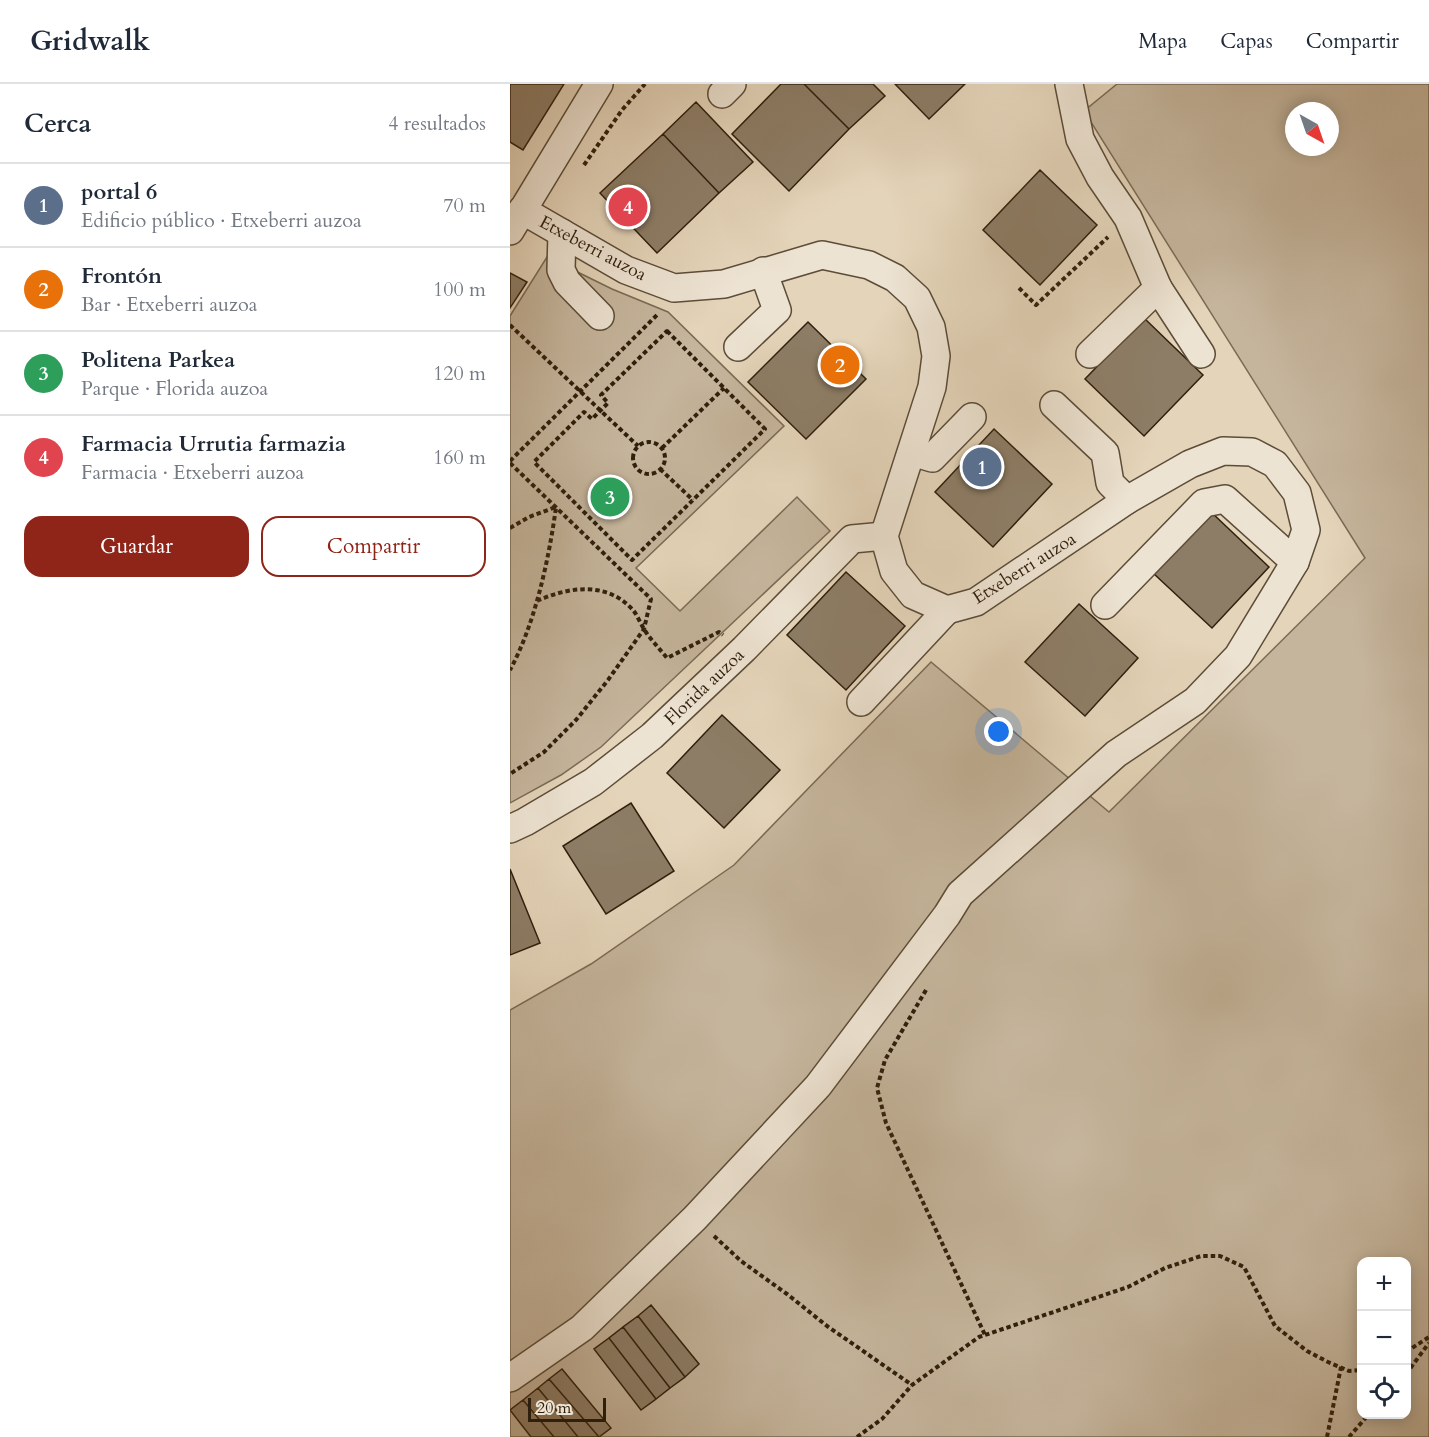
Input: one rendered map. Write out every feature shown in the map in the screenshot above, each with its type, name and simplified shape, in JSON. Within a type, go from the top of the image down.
[{"type":"street","points":[[516,220],[599,84]]},
{"type":"street","points":[[1069,84],[1080,139],[1100,177],[1128,218],[1158,288],[1201,354]]},
{"type":"street","name":"Etxeberri auzoa","points":[[516,220],[562,233],[626,270],[674,288],[724,284],[822,255],[869,265],[896,278],[917,298],[931,327],[936,356],[932,387],[884,536]]},
{"type":"street","points":[[562,233],[561,270],[567,282],[600,316]]},
{"type":"street","points":[[738,347],[777,310],[763,271]]},
{"type":"street","points":[[1090,354],[1158,288]]},
{"type":"street","points":[[1054,405],[1105,453],[1110,483],[1127,500]]},
{"type":"street","points":[[912,452],[932,458],[972,417]]},
{"type":"street","name":"Etxeberri auzoa","points":[[510,1378],[582,1328],[695,1218],[818,1086],[947,915],[960,894],[1116,753],[1195,701],[1238,656],[1295,562],[1306,530],[1297,493],[1275,464],[1252,452],[1223,451],[1190,464],[1127,500],[976,602],[947,610]]},
{"type":"street","points":[[1105,605],[1204,503],[1226,499],[1295,562]]},
{"type":"street","points":[[861,702],[947,610],[913,595],[894,571],[884,536]]},
{"type":"street","name":"Florida auzoa","points":[[510,829],[593,782],[652,736],[744,649],[852,539],[884,536]]},
{"type":"path","points":[[583,166],[622,110],[645,84]]},
{"type":"path","points":[[1019,288],[1036,305],[1128,218]]},
{"type":"path","points":[[510,774],[544,752],[576,720],[644,629],[651,599],[510,462],[659,313]]},
{"type":"path","points":[[510,325],[638,446]]},
{"type":"path","points":[[667,331],[765,429],[632,560],[534,462],[584,412],[592,419],[600,411],[608,402],[601,395],[667,331]]},
{"type":"path","points":[[662,448],[724,388]]},
{"type":"path","points":[[653,442],[662,448],[665,458],[660,469],[650,474],[639,471],[632,456],[638,446],[642,443],[653,442]]},
{"type":"path","points":[[660,469],[693,500]]},
{"type":"path","points":[[510,528],[529,517],[556,507]]},
{"type":"path","points":[[510,670],[537,601],[556,507]]},
{"type":"path","points":[[537,601],[556,593],[580,588],[602,591],[620,599],[633,609],[644,629],[667,658],[719,632],[744,649]]},
{"type":"path","points":[[932,982],[885,1059],[877,1088],[886,1123],[985,1335]]},
{"type":"path","points":[[695,1218],[741,1262],[912,1385]]},
{"type":"path","points":[[857,1437],[882,1419],[912,1385],[979,1336],[1128,1287],[1166,1268],[1202,1256],[1220,1256],[1244,1267],[1275,1326],[1308,1351],[1350,1371],[1357,1370]]},
{"type":"path","points":[[1411,1350],[1429,1337]]},
{"type":"path","points":[[1411,1368],[1429,1343]]},
{"type":"path","points":[[1327,1437],[1341,1367]]},
{"type":"path","points":[[1349,1437],[1365,1419]]},
{"type":"shaded area","points":[[1117,84],[1429,84],[1429,1437],[510,1437],[510,1010],[591,964],[734,865],[931,662],[1109,812],[1365,558],[1084,111]]},
{"type":"shaded area","points":[[547,257],[612,289],[668,312],[784,426],[636,568],[680,611],[797,497],[830,531],[601,747],[561,775],[510,803],[510,316]]},
{"type":"building","points":[[510,84],[564,84],[523,150],[510,142]]},
{"type":"building","points":[[781,84],[804,84],[849,129],[789,191],[732,134]]},
{"type":"building","points":[[804,84],[873,84],[885,96],[849,129]]},
{"type":"building","points":[[895,84],[965,84],[929,119]]},
{"type":"building","points":[[696,102],[753,162],[719,193],[663,134]]},
{"type":"building","points":[[663,134],[719,193],[657,253],[600,193]]},
{"type":"building","points":[[1040,170],[1097,225],[1040,285],[983,230]]},
{"type":"building","points":[[510,273],[527,282],[510,308]]},
{"type":"building","points":[[1144,318],[1203,375],[1144,436],[1085,379]]},
{"type":"building","points":[[808,322],[866,379],[806,439],[748,382]]},
{"type":"building","points":[[994,429],[1052,484],[993,547],[935,492]]},
{"type":"building","points":[[1211,512],[1269,567],[1212,628],[1153,573]]},
{"type":"building","points":[[846,572],[905,626],[846,690],[787,635]]},
{"type":"building","points":[[1079,604],[1138,658],[1085,716],[1025,662]]},
{"type":"building","points":[[722,715],[780,770],[724,828],[667,773]]},
{"type":"building","points":[[631,803],[674,871],[606,914],[563,846]]},
{"type":"building","points":[[510,869],[540,943],[510,955]]},
{"type":"building","points":[[651,1305],[699,1364],[685,1377],[638,1316]]},
{"type":"building","points":[[638,1316],[685,1377],[670,1388],[623,1327]]},
{"type":"building","points":[[623,1327],[670,1388],[656,1399],[609,1338]]},
{"type":"building","points":[[609,1338],[656,1399],[641,1410],[594,1349]]},
{"type":"building","points":[[562,1369],[611,1428],[599,1437],[549,1379]]},
{"type":"building","points":[[549,1379],[599,1437],[578,1437],[538,1388]]},
{"type":"building","points":[[538,1388],[578,1437],[554,1437],[523,1400]]},
{"type":"building","points":[[523,1400],[554,1437],[531,1437],[510,1410]]},
{"type":"place","name":"Farmacia Urrutia farmazia","points":[[628,207]]},
{"type":"place","name":"Frontón","points":[[840,365]]},
{"type":"place","name":"portal 6","points":[[982,467]]},
{"type":"place","name":"Politena Parkea","points":[[610,497]]}]
